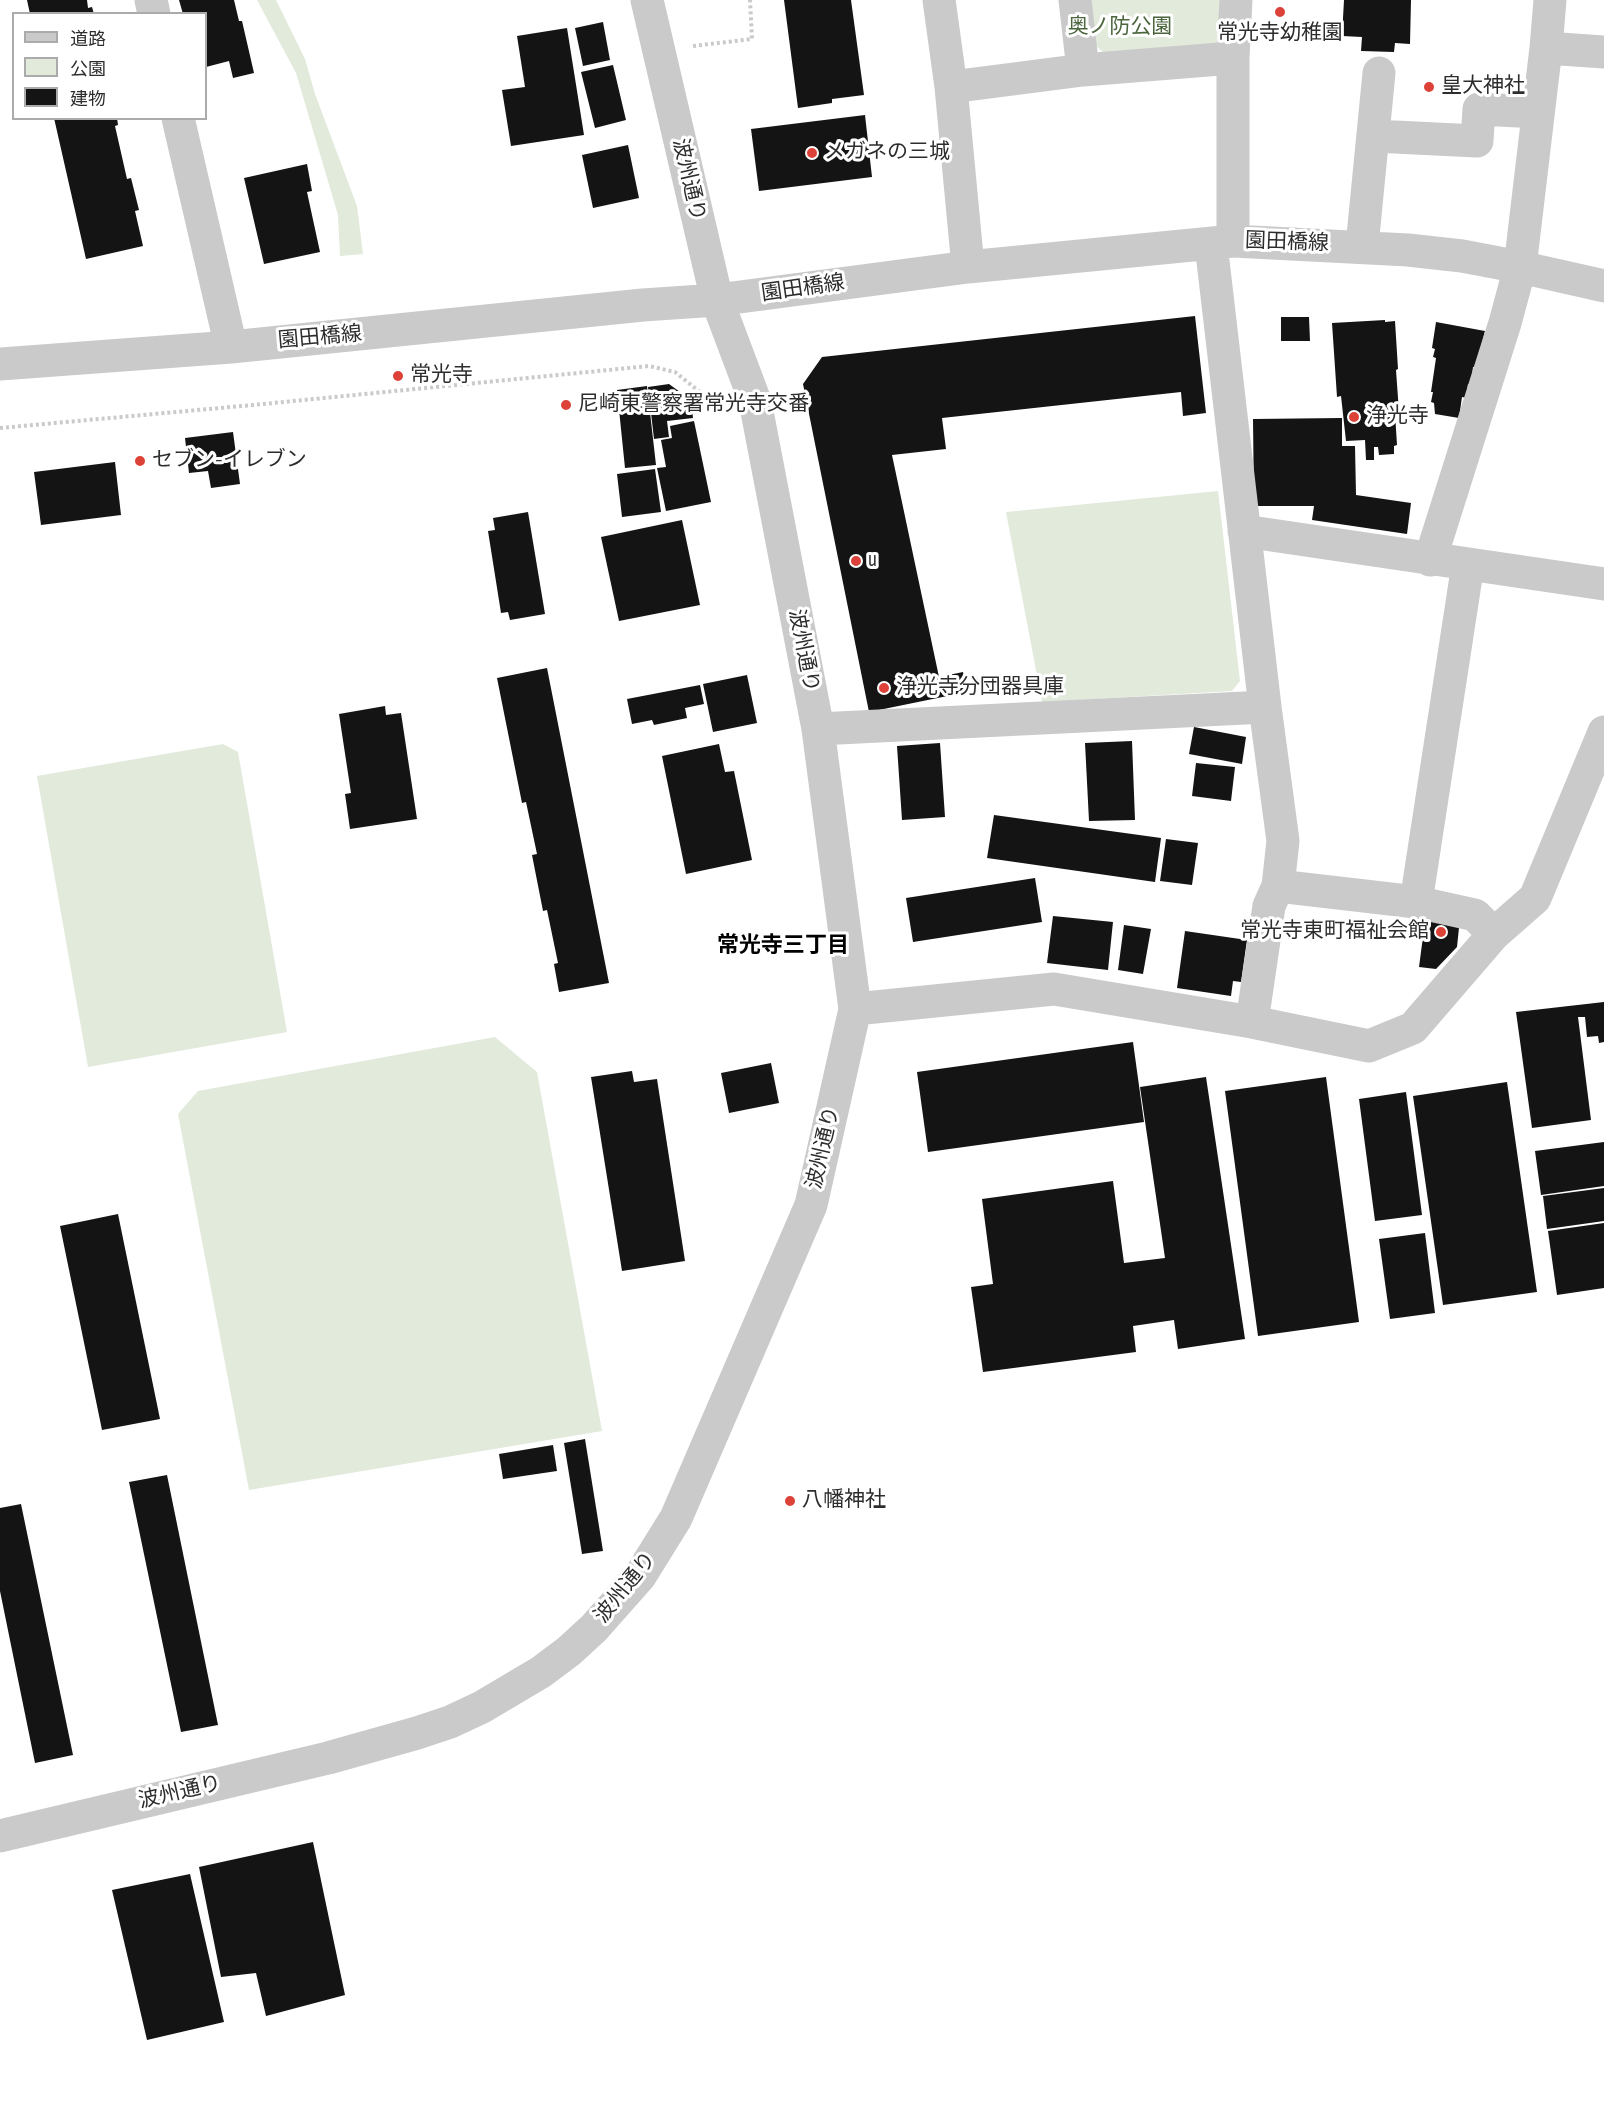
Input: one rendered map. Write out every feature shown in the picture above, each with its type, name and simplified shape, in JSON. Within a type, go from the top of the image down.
[{"type":"street","name":"波州通り","points":[[0,1836],[328,1758],[450,1722],[492,1702],[542,1672],[594,1628],[640,1576],[676,1518],[811,1205],[855,1009],[818,729],[755,401],[717,300],[647,0]]},
{"type":"street","points":[[939,0],[951,87],[968,267]]},
{"type":"street","points":[[1075,0],[1083,70]]},
{"type":"street","points":[[1236,0],[1222,243],[1244,531],[1264,707],[1283,841],[1278,886],[1269,906],[1252,1022]]},
{"type":"street","points":[[1430,560],[1505,323],[1520,267],[1550,0]]},
{"type":"street","points":[[1546,48],[1604,52]]},
{"type":"street","points":[[951,87],[1083,70],[1233,58]]},
{"type":"street","points":[[1362,246],[1379,73]]},
{"type":"street","points":[[1374,135],[1477,141],[1479,109],[1538,112]]},
{"type":"street","points":[[178,120],[231,347]]},
{"type":"street","name":"園田橋線","points":[[0,364],[231,347],[643,305],[717,300],[968,267],[1222,243],[1362,246],[1462,256],[1604,285]]},
{"type":"street","points":[[1244,531],[1604,584]]},
{"type":"street","points":[[1416,902],[1468,564]]},
{"type":"street","points":[[818,729],[1264,707]]},
{"type":"street","points":[[855,1009],[1054,989],[1252,1022],[1369,1046],[1413,1028],[1494,934],[1535,898],[1604,732]]},
{"type":"street","points":[[1278,886],[1416,902],[1475,915],[1494,934]]},
{"type":"path","points":[[659,51],[752,39],[750,0]]},
{"type":"path","points":[[0,428],[649,366],[675,372],[700,393],[708,411]]},
{"type":"green space","points":[[257,0],[276,0],[305,59],[315,94],[357,206],[363,254],[340,256],[338,215],[296,73]]},
{"type":"green space","name":"奥ノ防公園","points":[[1088,0],[1229,0],[1227,47],[1108,57],[1093,43]]},
{"type":"green space","points":[[1218,491],[1240,681],[1232,691],[1042,702],[1006,512]]},
{"type":"green space","points":[[223,744],[238,752],[287,1032],[88,1067],[37,776]]},
{"type":"green space","points":[[495,1037],[537,1072],[602,1431],[249,1490],[178,1114],[198,1091]]},
{"type":"building","points":[[27,0],[87,0],[88,8],[92,7],[93,12],[30,12]]},
{"type":"building","points":[[179,0],[234,0],[239,21],[242,21],[254,73],[233,78],[229,61],[207,67],[207,12],[182,12]]},
{"type":"building","points":[[784,0],[851,0],[864,95],[832,99],[832,103],[798,108]]},
{"type":"building","points":[[1344,0],[1411,0],[1410,44],[1395,43],[1394,52],[1361,51],[1362,37],[1342,36]]},
{"type":"building","points":[[603,22],[610,60],[583,66],[575,28]]},
{"type":"building","points":[[567,28],[584,135],[511,146],[502,90],[525,87],[517,36]]},
{"type":"building","points":[[613,65],[626,120],[595,128],[581,72]]},
{"type":"building","name":"メガネの三城","points":[[865,115],[872,177],[759,191],[751,129]]},
{"type":"building","points":[[54,120],[117,120],[118,125],[115,126],[127,179],[131,178],[139,210],[135,211],[143,246],[86,259]]},
{"type":"building","points":[[628,145],[639,198],[593,208],[582,155]]},
{"type":"building","points":[[307,164],[312,191],[307,192],[320,252],[264,264],[244,178]]},
{"type":"building","points":[[1195,316],[1206,413],[1183,416],[1181,392],[942,418],[946,449],[892,455],[939,677],[963,672],[967,692],[869,712],[803,384],[822,357]]},
{"type":"building","points":[[1281,317],[1309,317],[1310,341],[1281,341]]},
{"type":"building","points":[[1385,320],[1385,322],[1395,321],[1399,412],[1395,413],[1397,445],[1394,446],[1394,454],[1379,455],[1378,447],[1374,447],[1374,460],[1366,460],[1365,440],[1346,441],[1341,396],[1337,397],[1332,323]]},
{"type":"building","points":[[1436,322],[1485,331],[1476,367],[1473,367],[1471,384],[1468,384],[1466,398],[1462,397],[1459,418],[1435,414],[1434,403],[1431,402],[1436,358],[1433,357],[1435,349],[1432,348]]},
{"type":"building","points":[[669,384],[691,400],[693,418],[667,421],[669,437],[654,439],[648,387]]},
{"type":"building","points":[[647,386],[656,465],[625,468],[617,390]]},
{"type":"building","points":[[1342,418],[1342,446],[1355,446],[1356,495],[1411,503],[1407,534],[1312,520],[1314,506],[1254,506],[1253,419]]},
{"type":"building","points":[[694,421],[711,502],[666,511],[657,468],[666,467],[661,440],[672,438],[670,426]]},
{"type":"building","points":[[233,432],[240,484],[211,488],[208,471],[189,473],[185,438]]},
{"type":"building","points":[[115,462],[121,515],[41,525],[34,472]]},
{"type":"building","points":[[655,469],[661,512],[622,517],[617,474]]},
{"type":"building","points":[[528,512],[545,614],[510,620],[508,612],[501,613],[488,531],[495,530],[493,518]]},
{"type":"building","points":[[682,520],[700,605],[619,621],[601,537]]},
{"type":"building","points":[[547,668],[609,983],[559,992],[554,964],[558,963],[547,910],[543,911],[532,855],[537,854],[526,802],[522,803],[497,678]]},
{"type":"building","points":[[747,675],[757,723],[713,732],[703,684]]},
{"type":"building","points":[[700,685],[704,704],[685,708],[687,718],[654,725],[652,720],[632,724],[627,699]]},
{"type":"building","points":[[385,706],[386,715],[401,713],[417,819],[350,829],[345,794],[351,793],[339,714]]},
{"type":"building","points":[[1194,727],[1246,737],[1242,764],[1189,754]]},
{"type":"building","points":[[1132,741],[1135,820],[1089,821],[1085,743]]},
{"type":"building","points":[[940,743],[945,817],[902,820],[897,746]]},
{"type":"building","points":[[719,744],[725,772],[734,771],[752,860],[686,874],[662,756]]},
{"type":"building","points":[[1196,763],[1235,767],[1231,801],[1192,796]]},
{"type":"building","points":[[994,815],[1161,838],[1155,882],[987,858]]},
{"type":"building","points":[[1166,839],[1198,843],[1192,885],[1160,881]]},
{"type":"building","points":[[1035,878],[1042,922],[913,942],[906,898]]},
{"type":"building","name":"常光寺東町福祉会館","points":[[1426,914],[1460,918],[1457,947],[1436,969],[1419,967]]},
{"type":"building","points":[[1053,916],[1113,922],[1108,970],[1047,963]]},
{"type":"building","points":[[1124,925],[1151,929],[1143,974],[1118,970]]},
{"type":"building","points":[[1185,931],[1247,940],[1241,982],[1233,981],[1231,996],[1177,988]]},
{"type":"building","points":[[1604,1002],[1604,1042],[1599,1043],[1598,1036],[1587,1037],[1585,1017],[1578,1017],[1591,1120],[1532,1128],[1516,1012]]},
{"type":"building","points":[[1133,1042],[1144,1122],[928,1152],[917,1072]]},
{"type":"building","points":[[771,1063],[779,1103],[729,1113],[721,1073]]},
{"type":"building","points":[[632,1071],[634,1082],[657,1079],[685,1261],[622,1271],[591,1077]]},
{"type":"building","points":[[1206,1077],[1245,1339],[1178,1349],[1174,1320],[1133,1326],[1136,1352],[983,1372],[971,1287],[993,1284],[982,1199],[1113,1181],[1124,1263],[1165,1258],[1140,1087]]},
{"type":"building","points":[[1326,1077],[1359,1322],[1258,1336],[1225,1091]]},
{"type":"building","points":[[1507,1082],[1537,1292],[1443,1305],[1413,1096]]},
{"type":"building","points":[[1406,1092],[1422,1215],[1375,1221],[1359,1099]]},
{"type":"building","points":[[1604,1142],[1604,1186],[1541,1195],[1535,1151]]},
{"type":"building","points":[[1604,1188],[1604,1221],[1547,1229],[1543,1196]]},
{"type":"building","points":[[118,1214],[160,1419],[102,1430],[60,1226]]},
{"type":"building","points":[[1604,1223],[1604,1288],[1557,1295],[1548,1231]]},
{"type":"building","points":[[1425,1233],[1435,1313],[1390,1319],[1379,1239]]},
{"type":"building","points":[[585,1439],[603,1551],[582,1554],[564,1443]]},
{"type":"building","points":[[553,1445],[557,1471],[503,1479],[499,1454]]},
{"type":"building","points":[[167,1475],[218,1725],[181,1732],[129,1482]]},
{"type":"building","points":[[21,1504],[73,1755],[35,1763],[0,1591],[0,1508]]},
{"type":"building","points":[[313,1842],[345,1995],[266,2016],[256,1973],[221,1977],[199,1867]]},
{"type":"building","points":[[190,1874],[224,2022],[147,2040],[112,1890]]},
{"type":"place","name":"常光寺幼稚園","points":[[1280,12]]},
{"type":"place","name":"皇大神社","points":[[1429,87]]},
{"type":"place","name":"メガネの三城","points":[[812,153]]},
{"type":"place","name":"常光寺","points":[[398,376]]},
{"type":"place","name":"尼崎東警察署常光寺交番","points":[[566,405]]},
{"type":"place","name":"浄光寺","points":[[1354,417]]},
{"type":"place","name":"セブン-イレブン","points":[[140,461]]},
{"type":"place","name":"u","points":[[856,561]]},
{"type":"place","name":"浄光寺分団器具庫","points":[[884,688]]},
{"type":"place","name":"常光寺東町福祉会館","points":[[1441,932]]},
{"type":"place","name":"八幡神社","points":[[790,1501]]},
{"type":"district","name":"常光寺三丁目","points":[[783,946]]}]
